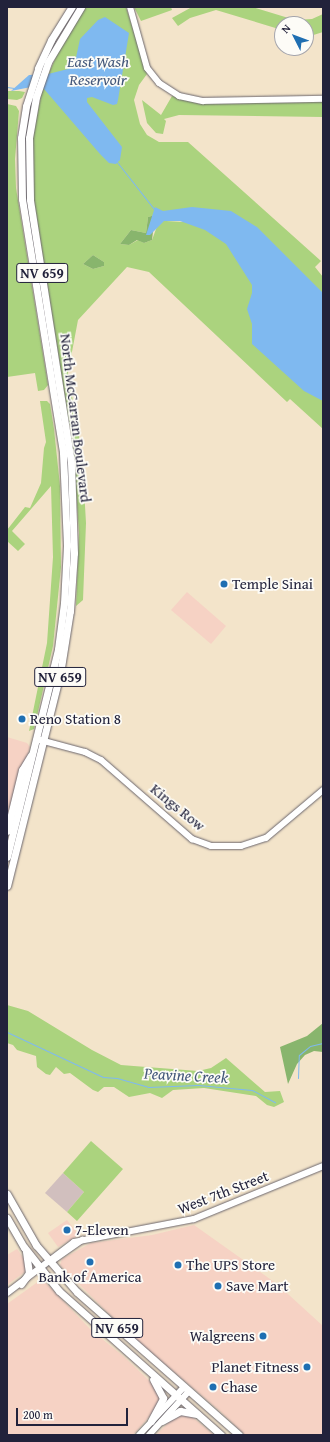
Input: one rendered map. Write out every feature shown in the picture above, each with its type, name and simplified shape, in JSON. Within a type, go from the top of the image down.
[{"type":"main road","name":"North McCarran Boulevard","points":[[7,886],[40,740],[58,649],[70,563],[74,499],[69,442],[28,186],[28,153],[31,119],[30,93],[44,54],[72,7]]},
{"type":"main road","name":"North McCarran Boulevard","points":[[70,563],[63,452],[21,186],[21,138],[30,107],[54,51],[81,7]]},
{"type":"main road","points":[[130,7],[147,68],[162,86],[179,96],[203,101],[323,99]]},
{"type":"main road","name":"North McCarran Boulevard","points":[[7,857],[33,751],[40,740]]},
{"type":"main road","name":"Kings Row","points":[[40,740],[96,756],[192,839],[216,847],[241,846],[266,838],[323,790]]},
{"type":"main road","points":[[7,832],[23,766],[33,751]]},
{"type":"main road","name":"West 7th Street","points":[[7,1293],[41,1269],[66,1246],[82,1240],[156,1228],[194,1219],[323,1166]]},
{"type":"main road","name":"NV 659","points":[[7,1194],[28,1232],[49,1262],[86,1301],[239,1435]]},
{"type":"main road","name":"NV 659","points":[[7,1218],[24,1247],[41,1269],[70,1301],[222,1435]]},
{"type":"main road","points":[[21,1284],[26,1278],[29,1268],[24,1247]]},
{"type":"main road","points":[[147,1370],[163,1396],[161,1405],[151,1421]]},
{"type":"main road","points":[[139,1435],[151,1421],[186,1389]]},
{"type":"main road","points":[[149,1435],[162,1421],[178,1397]]},
{"type":"main road","points":[[162,1421],[184,1411],[198,1414],[205,1421]]},
{"type":"shaded area","points":[[187,592],[226,626],[211,644],[171,610]]},
{"type":"shaded area","points":[[7,737],[27,743],[30,747],[7,820]]},
{"type":"shaded area","points":[[63,1173],[84,1192],[67,1212],[45,1193]]},
{"type":"shaded area","points":[[67,1220],[79,1235],[58,1247],[48,1233]]},
{"type":"shaded area","points":[[194,1225],[277,1284],[323,1326],[323,1435],[245,1435],[221,1412],[126,1331],[60,1265],[62,1259],[91,1243],[152,1235]]},
{"type":"shaded area","points":[[17,1249],[25,1260],[26,1271],[7,1285],[7,1255]]},
{"type":"shaded area","points":[[39,1281],[45,1282],[91,1330],[123,1356],[158,1389],[160,1396],[156,1409],[133,1435],[7,1435],[7,1304]]},
{"type":"shaded area","points":[[177,1414],[191,1416],[214,1435],[156,1435]]},
{"type":"green space","points":[[86,7],[126,7],[147,74],[139,85],[134,100],[140,124],[147,135],[159,142],[188,142],[321,261],[315,267],[323,277],[323,381],[312,386],[323,388],[323,429],[290,399],[287,402],[149,272],[127,267],[78,320],[68,373],[82,453],[86,523],[83,600],[76,606],[79,533],[73,448],[34,200],[31,165],[33,134],[43,87],[58,52]],"holes":[[[171,213],[191,213],[215,220],[216,227],[210,232],[202,223],[166,221],[165,215]],[[155,215],[160,218],[152,240],[144,243],[138,240],[129,245],[120,244],[131,230],[146,233],[148,217]],[[93,255],[104,262],[104,266],[93,269],[83,264]]]},
{"type":"green space","points":[[134,7],[171,7],[172,10],[141,21]]},
{"type":"green space","points":[[192,7],[252,7],[282,16],[274,16],[274,28],[216,10],[190,18],[178,26],[172,18]]},
{"type":"green space","points":[[323,14],[323,32],[314,35],[314,18]]},
{"type":"green space","points":[[7,91],[25,92],[22,98],[17,100],[7,99]]},
{"type":"green space","points":[[172,96],[200,104],[323,102],[323,117],[179,115],[164,119],[166,121],[163,134],[156,133],[147,123],[142,100],[161,115]]},
{"type":"green space","points":[[7,104],[16,106],[19,111],[15,159],[16,188],[48,385],[44,390],[38,391],[35,373],[7,377]]},
{"type":"green space","points":[[155,215],[152,240],[144,243],[137,240],[129,245],[120,244],[131,230],[146,233],[148,217]]},
{"type":"green space","points":[[93,255],[104,262],[104,266],[93,269],[83,264]]},
{"type":"green space","points":[[40,401],[47,401],[50,404],[54,429],[60,486],[61,567],[53,646],[34,729],[29,731],[47,643],[53,557],[51,486],[12,531],[25,544],[18,551],[7,541],[7,530],[25,507],[30,508],[41,483],[44,448],[46,442]]},
{"type":"green space","points":[[7,1005],[28,1011],[92,1050],[121,1065],[198,1071],[211,1068],[226,1058],[265,1092],[280,1091],[284,1102],[274,1107],[267,1105],[256,1096],[204,1088],[173,1090],[162,1098],[150,1093],[129,1097],[114,1087],[104,1087],[98,1092],[93,1090],[70,1073],[64,1074],[56,1067],[50,1075],[46,1074],[37,1067],[36,1056],[17,1050],[13,1045],[7,1043]]},
{"type":"green space","points":[[323,1023],[323,1052],[314,1051],[305,1055],[297,1064],[288,1084],[280,1047],[307,1036]]},
{"type":"green space","points":[[91,1141],[123,1169],[77,1221],[67,1212],[84,1192],[63,1173]]},
{"type":"water","name":"East Wash Reservoir","points":[[105,17],[129,33],[118,100],[117,104],[113,105],[92,97],[87,98],[87,102],[122,147],[120,160],[116,164],[109,163],[100,154],[44,89],[36,86],[11,91],[29,75],[48,74],[68,69],[75,62],[80,39],[98,20]]},
{"type":"water","points":[[155,207],[163,211],[192,207],[231,211],[257,227],[323,293],[323,401],[304,391],[252,344],[252,324],[247,309],[252,293],[252,285],[226,244],[205,230],[180,221],[164,221],[150,235],[146,235]]},
{"type":"waterway","points":[[7,87],[14,88]]},
{"type":"waterway","points":[[117,162],[154,209]]},
{"type":"waterway","name":"Peavine Creek","points":[[7,1032],[103,1077],[117,1078],[148,1087],[198,1085],[252,1090],[275,1102]]},
{"type":"waterway","name":"Peavine Creek","points":[[298,1078],[299,1055],[310,1046],[323,1043]]},
{"type":"place","name":"Temple Sinai","points":[[224,584]]},
{"type":"place","name":"Reno Station 8","points":[[22,719]]},
{"type":"place","name":"7-Eleven","points":[[67,1230]]},
{"type":"place","name":"Bank of America","points":[[90,1262]]},
{"type":"place","name":"The UPS Store","points":[[178,1265]]},
{"type":"place","name":"Save Mart","points":[[218,1286]]},
{"type":"place","name":"Walgreens","points":[[263,1336]]},
{"type":"place","name":"Planet Fitness","points":[[307,1367]]},
{"type":"place","name":"Chase","points":[[213,1387]]}]
